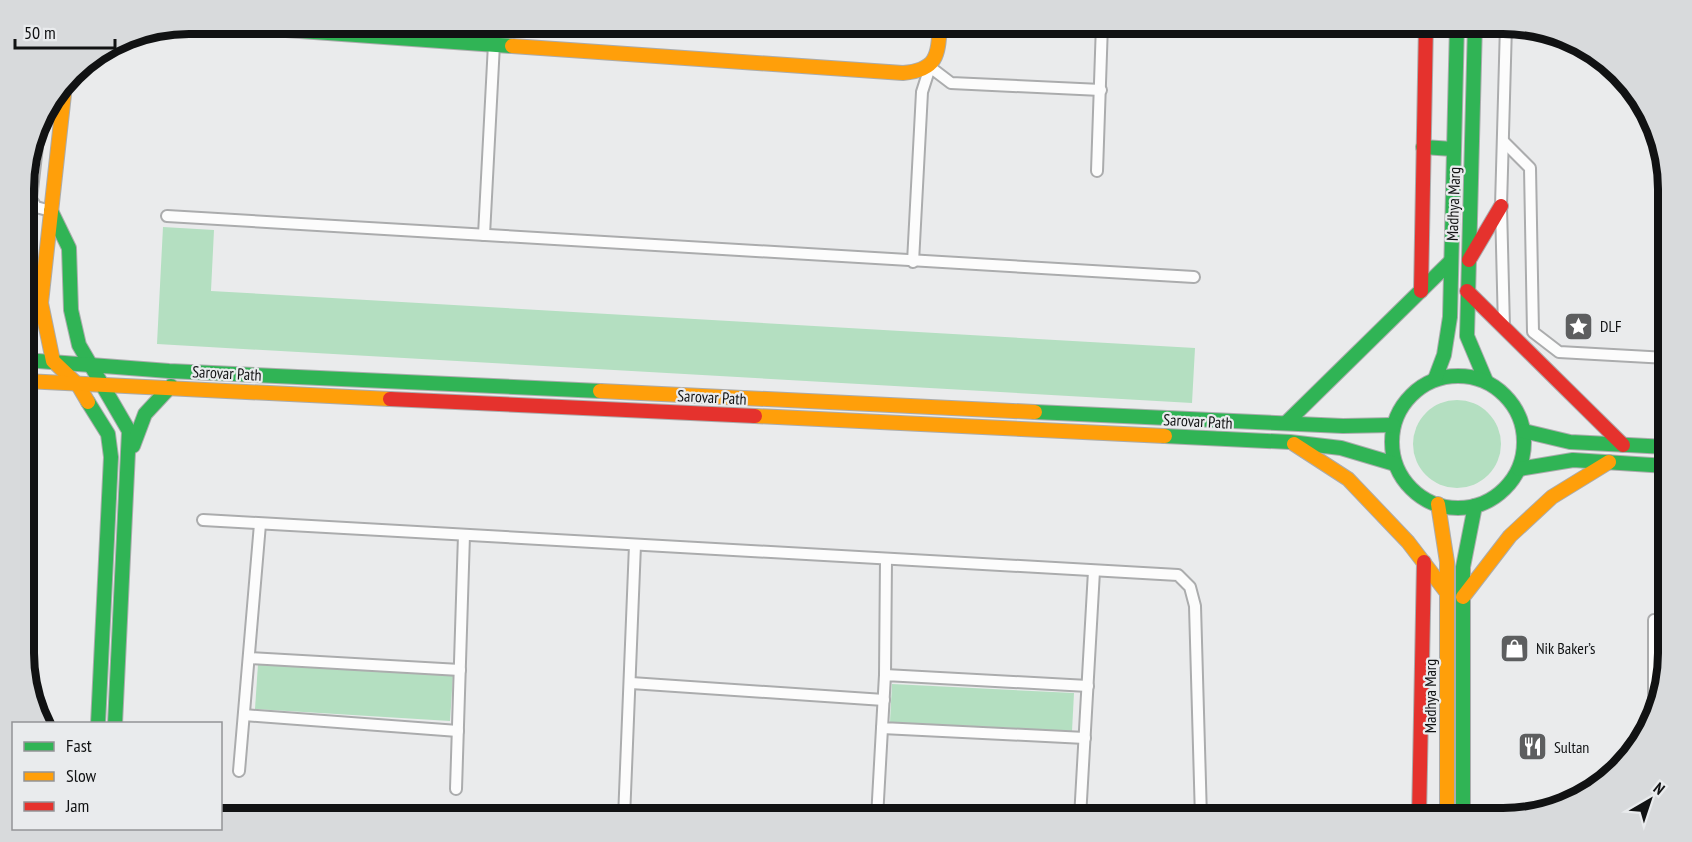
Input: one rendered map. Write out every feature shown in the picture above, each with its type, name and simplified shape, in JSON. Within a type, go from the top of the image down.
[{"type":"main road","points":[[356,35],[918,73],[930,67],[938,51],[939,34]]},
{"type":"main road","points":[[1422,291],[1426,34]]},
{"type":"main road","name":"Madhya Marg","points":[[1435,379],[1444,355],[1450,317],[1457,34]]},
{"type":"main road","name":"Madhya Marg","points":[[1475,34],[1467,336],[1486,381]]},
{"type":"main road","points":[[63,99],[41,303],[53,361],[78,385],[108,434],[111,457],[98,722]]},
{"type":"main road","points":[[1423,147],[1453,149]]},
{"type":"main road","points":[[1468,261],[1501,206]]},
{"type":"main road","points":[[51,211],[69,246],[69,284],[74,329],[86,364],[121,411],[129,431],[115,722]]},
{"type":"main road","points":[[1286,423],[1450,262]]},
{"type":"main road","points":[[1467,291],[1623,445]]},
{"type":"main road","points":[[35,312],[41,303]]},
{"type":"main road","name":"Sarovar Path","points":[[35,360],[193,372],[1286,423],[1394,425]]},
{"type":"main road","points":[[1460,376],[1486,381],[1506,395],[1513,404],[1524,431],[1524,454],[1519,469],[1500,494],[1475,506],[1447,508],[1438,504],[1413,490],[1395,464],[1394,425],[1403,404],[1425,384],[1435,379],[1460,376]]},
{"type":"main road","name":"Sarovar Path","points":[[35,382],[104,386],[171,386],[1290,442],[1341,448],[1395,464]]},
{"type":"main road","points":[[129,460],[145,414],[171,386]]},
{"type":"main road","points":[[1524,431],[1570,442],[1658,447]]},
{"type":"main road","points":[[1290,442],[1347,479],[1408,542],[1447,593]]},
{"type":"main road","points":[[1519,469],[1573,460],[1658,465]]},
{"type":"main road","points":[[1463,597],[1510,536],[1552,497],[1609,462]]},
{"type":"main road","name":"Madhya Marg","points":[[1438,504],[1447,562],[1447,807]]},
{"type":"main road","name":"Madhya Marg","points":[[1463,807],[1463,567],[1475,506]]},
{"type":"main road","points":[[107,517],[125,518]]},
{"type":"main road","points":[[1419,807],[1424,562]]},
{"type":"street","points":[[1097,171],[1102,34]]},
{"type":"street","points":[[1504,328],[1501,206],[1506,34]]},
{"type":"street","points":[[456,35],[456,42]]},
{"type":"street","points":[[484,235],[494,44]]},
{"type":"street","points":[[913,262],[922,92],[930,67],[951,83],[1101,90]]},
{"type":"street","points":[[1503,141],[1530,168],[1533,332],[1559,352],[1658,358]]},
{"type":"street","points":[[35,205],[51,211]]},
{"type":"street","points":[[167,216],[1194,277]]},
{"type":"street","points":[[202,520],[1178,575],[1190,586],[1195,606],[1201,807]]},
{"type":"street","points":[[239,771],[260,524]]},
{"type":"street","points":[[456,789],[464,535]]},
{"type":"street","points":[[625,808],[635,545]]},
{"type":"street","points":[[878,807],[885,675],[886,559]]},
{"type":"street","points":[[1081,807],[1094,571]]},
{"type":"street","points":[[1654,686],[1654,620],[1658,620]]},
{"type":"street","points":[[249,658],[460,670]]},
{"type":"street","points":[[885,675],[1088,686]]},
{"type":"street","points":[[631,683],[884,700]]},
{"type":"street","points":[[244,715],[458,731]]},
{"type":"street","points":[[882,729],[1085,738]]},
{"type":"green space","points":[[163,227],[214,230],[211,291],[1195,348],[1192,403],[157,344]]},
{"type":"green space","points":[[1457,400],[1474,403],[1488,413],[1498,427],[1501,444],[1498,461],[1488,475],[1474,485],[1457,488],[1440,485],[1426,475],[1416,461],[1413,444],[1416,427],[1426,413],[1440,403]]},
{"type":"green space","points":[[258,664],[453,675],[450,721],[255,709]]},
{"type":"green space","points":[[892,684],[1074,693],[1072,731],[890,722]]},
{"type":"traffic: fast","points":[[1435,379],[1444,355],[1450,317],[1457,34]]},
{"type":"traffic: fast","points":[[1475,34],[1467,336],[1486,381]]},
{"type":"traffic: fast","points":[[356,35],[512,46]]},
{"type":"traffic: fast","points":[[1423,147],[1453,149]]},
{"type":"traffic: fast","points":[[51,211],[69,248],[71,310],[79,345],[129,431],[115,722]]},
{"type":"traffic: fast","points":[[1286,423],[1450,262]]},
{"type":"traffic: fast","points":[[35,312],[41,303]]},
{"type":"traffic: fast","points":[[35,361],[169,371],[600,391]]},
{"type":"traffic: fast","points":[[1458,376],[1483,381],[1505,395],[1519,417],[1524,442],[1519,467],[1505,489],[1483,503],[1458,508],[1433,503],[1411,489],[1397,467],[1392,442],[1397,417],[1411,395],[1433,381],[1458,376]]},
{"type":"traffic: fast","points":[[133,446],[145,414],[171,386]]},
{"type":"traffic: fast","points":[[88,402],[108,434],[111,457],[98,722]]},
{"type":"traffic: fast","points":[[1035,412],[1343,426],[1393,425]]},
{"type":"traffic: fast","points":[[1524,431],[1570,442],[1658,447]]},
{"type":"traffic: fast","points":[[1165,436],[1290,442],[1341,448],[1395,464]]},
{"type":"traffic: fast","points":[[1519,469],[1573,460],[1658,465]]},
{"type":"traffic: fast","points":[[1463,807],[1463,567],[1475,506]]},
{"type":"traffic: slow","points":[[512,46],[903,73],[915,71],[930,64],[937,52],[939,34]]},
{"type":"traffic: slow","points":[[63,99],[41,303],[53,361],[78,385],[88,402]]},
{"type":"traffic: slow","points":[[35,381],[390,399]]},
{"type":"traffic: slow","points":[[600,391],[1035,412]]},
{"type":"traffic: slow","points":[[755,416],[1165,436]]},
{"type":"traffic: slow","points":[[1294,444],[1348,479],[1408,542],[1447,593]]},
{"type":"traffic: slow","points":[[1463,597],[1510,536],[1552,497],[1609,462]]},
{"type":"traffic: slow","points":[[1438,504],[1447,562],[1447,807]]},
{"type":"traffic: jam","points":[[1421,291],[1426,34]]},
{"type":"traffic: jam","points":[[1469,260],[1501,206]]},
{"type":"traffic: jam","points":[[1467,291],[1623,445]]},
{"type":"traffic: jam","points":[[390,399],[755,416]]},
{"type":"traffic: jam","points":[[1419,807],[1424,562]]},
{"type":"place","name":"DLF","points":[[1579,326]]},
{"type":"place","name":"Nik Baker’s","points":[[1515,648]]},
{"type":"place","name":"Sultan","points":[[1533,747]]}]
